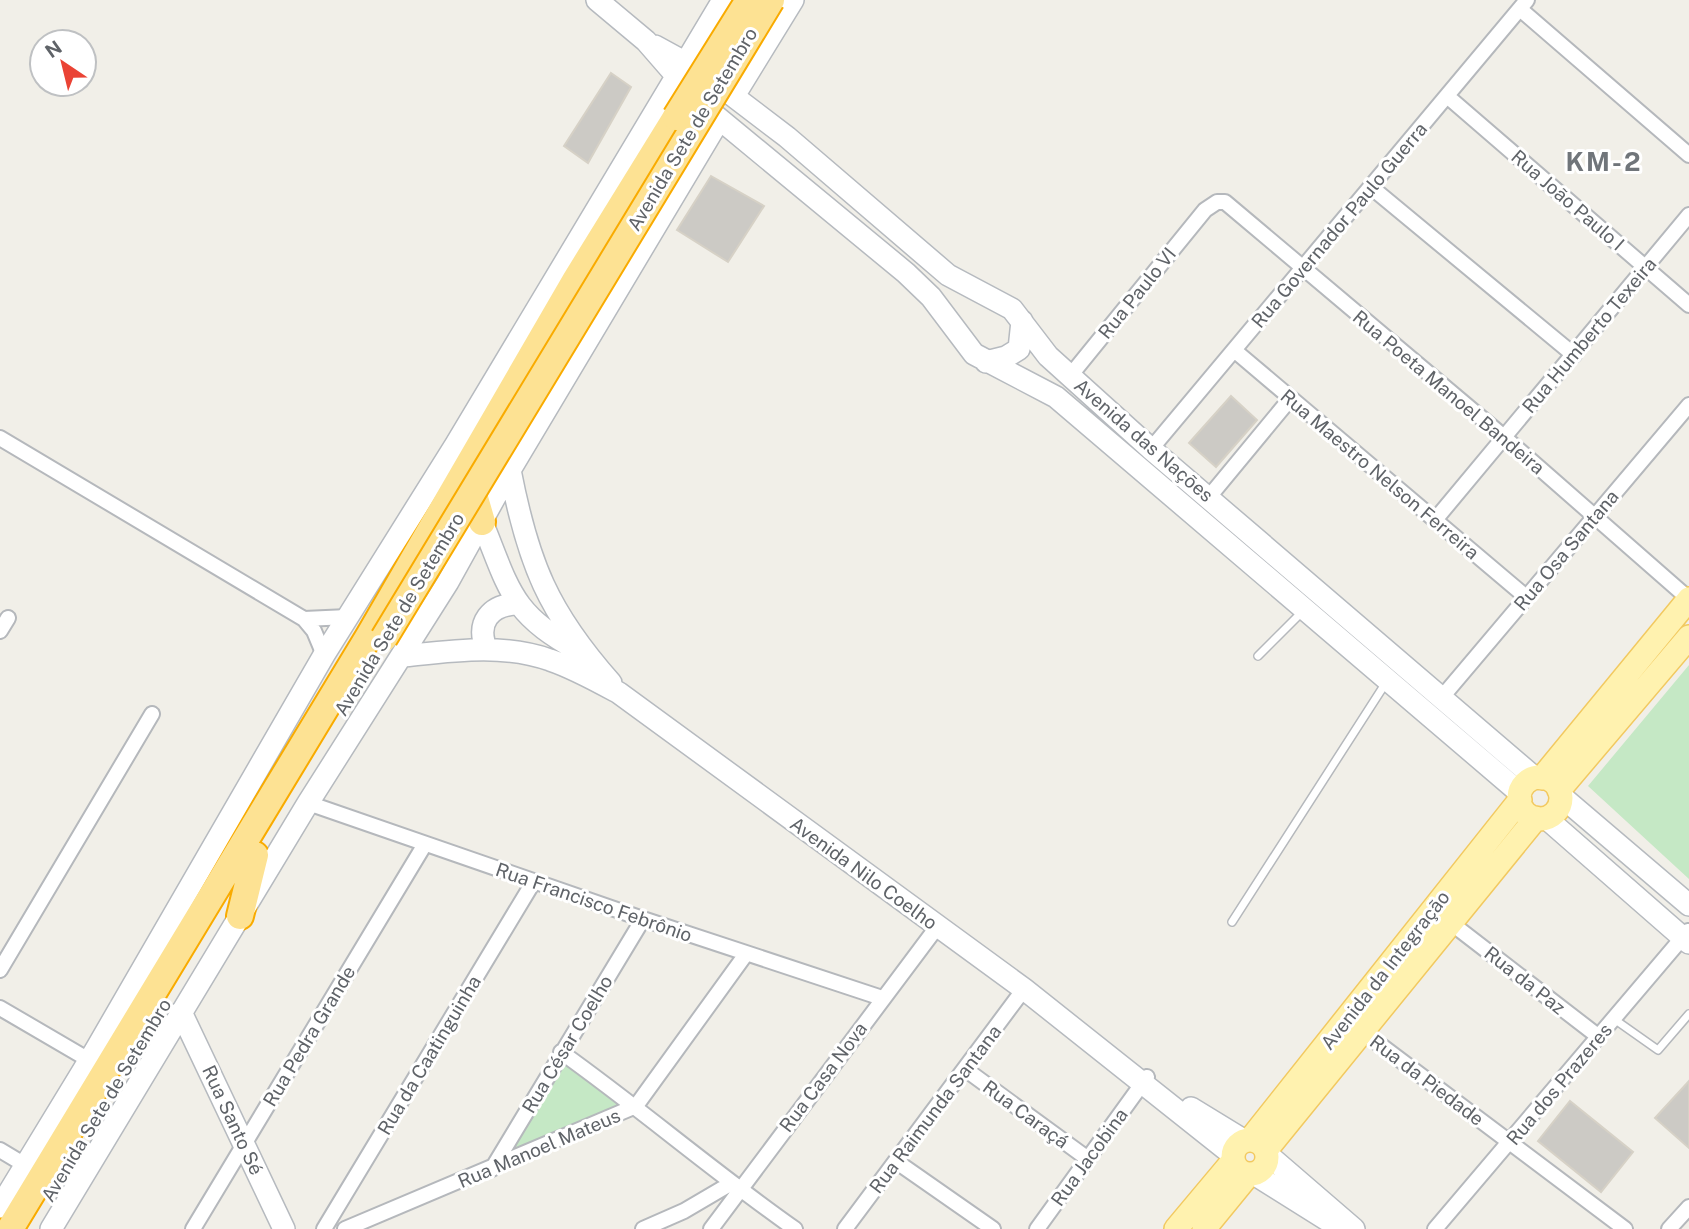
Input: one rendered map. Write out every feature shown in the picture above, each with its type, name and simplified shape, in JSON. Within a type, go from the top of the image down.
[{"type":"highway","name":"Avenida Sete de Setembro","points":[[28,1229],[255,855],[576,279],[749,0]]},
{"type":"highway","name":"Avenida Sete de Setembro","points":[[10,1229],[377,637],[473,491],[771,0]]},
{"type":"highway","points":[[473,491],[482,522]]},
{"type":"highway","points":[[240,916],[255,855]]},
{"type":"main road","points":[[597,0],[681,69]]},
{"type":"main road","name":"Avenida Sete de Setembro","points":[[0,1207],[89,1060],[324,655],[456,444],[723,0]]},
{"type":"main road","name":"Avenida Sete de Setembro","points":[[734,96],[793,0]]},
{"type":"main road","name":"Avenida das Nações","points":[[681,69],[734,96],[948,275],[1002,301],[1022,321],[1048,356],[1070,376],[1151,449],[1443,696],[1540,789]]},
{"type":"main road","name":"Avenida das Nações","points":[[681,69],[719,120],[906,273],[931,297],[962,342],[986,362],[1056,397],[1388,680],[1540,789],[1689,905]]},
{"type":"main road","name":"Avenida Sete de Setembro","points":[[51,1229],[308,803],[403,656],[510,470],[700,156],[719,120]]},
{"type":"main road","points":[[700,156],[718,142],[741,138]]},
{"type":"main road","points":[[986,362],[1006,357],[1019,349],[1022,321]]},
{"type":"main road","points":[[510,470],[521,524],[540,582],[559,618],[583,652],[619,693]]},
{"type":"main road","points":[[482,522],[519,604],[549,635],[583,652]]},
{"type":"main road","name":"Avenida da Integração","points":[[1204,1229],[1250,1156],[1689,599]]},
{"type":"main road","points":[[487,650],[481,631],[486,618],[498,607],[519,604]]},
{"type":"main road","name":"Avenida da Integração","points":[[1540,789],[1689,637]]},
{"type":"main road","points":[[403,656],[487,650],[526,653],[549,659],[619,693]]},
{"type":"main road","name":"Avenida Nilo Coelho","points":[[619,693],[1024,989],[1144,1081],[1250,1156]]},
{"type":"main road","points":[[1540,789],[1525,812],[1541,818],[1687,937]]},
{"type":"main road","name":"Avenida da Integração","points":[[1176,1229],[1250,1156],[1363,1032],[1541,818],[1557,810],[1540,789]]},
{"type":"main road","name":"Rua Santo Sé","points":[[181,1012],[284,1229]]},
{"type":"main road","points":[[1250,1156],[1343,1229]]},
{"type":"main road","points":[[1250,1156],[1354,1229]]},
{"type":"street","name":"Rua Governador Paulo Guerra","points":[[1151,449],[1524,4]]},
{"type":"street","points":[[1524,4],[1689,155]]},
{"type":"street","name":"Rua João Paulo I","points":[[1447,96],[1689,305]]},
{"type":"street","points":[[1371,187],[1574,355]]},
{"type":"street","name":"Rua Poeta Manoel Bandeira","points":[[1205,210],[1217,202],[1233,206],[1689,599]]},
{"type":"street","name":"Rua Paulo VI","points":[[1070,376],[1205,210]]},
{"type":"street","name":"Rua Humberto Texeira","points":[[1435,520],[1689,215]]},
{"type":"street","name":"Rua Maestro Nelson Ferreira","points":[[1234,351],[1526,597]]},
{"type":"street","points":[[1209,497],[1290,399]]},
{"type":"street","name":"Rua Osa Santana","points":[[1443,696],[1689,405]]},
{"type":"street","points":[[0,438],[304,619],[314,631],[324,655]]},
{"type":"street","points":[[304,619],[348,617]]},
{"type":"street","points":[[0,970],[152,714]]},
{"type":"street","name":"Rua Francisco Febrônio","points":[[308,803],[882,998]]},
{"type":"street","name":"Rua Pedra Grande","points":[[193,1229],[425,844]]},
{"type":"street","name":"Rua da Caatinguinha","points":[[324,1229],[534,881]]},
{"type":"street","name":"Rua César Coelho","points":[[492,1169],[643,919]]},
{"type":"street","name":"Rua da Paz","points":[[1451,923],[1599,1037]]},
{"type":"street","name":"Rua Casa Nova","points":[[710,1229],[735,1187],[937,927]]},
{"type":"street","name":"Rua dos Prazeres","points":[[1435,1229],[1687,937]]},
{"type":"street","name":"Rua Manoel Mateus","points":[[345,1229],[636,1106],[746,954]]},
{"type":"street","name":"Rua Raimunda Santana","points":[[845,1229],[1024,989]]},
{"type":"street","name":"Avenida Sete de Setembro","points":[[0,1008],[89,1060]]},
{"type":"street","name":"Rua da Piedade","points":[[1363,1032],[1625,1229]]},
{"type":"street","points":[[561,1052],[636,1106],[735,1187],[795,1229]]},
{"type":"street","name":"Rua Caraçá","points":[[965,1069],[1088,1159]]},
{"type":"street","name":"Rua Jacobina","points":[[1037,1229],[1144,1081]]},
{"type":"street","points":[[0,1150],[25,1165]]},
{"type":"street","points":[[897,1162],[993,1229]]},
{"type":"street","points":[[643,1229],[735,1187]]},
{"type":"street","points":[[1669,1229],[1689,1207]]},
{"type":"lane","points":[[1258,656],[1304,609],[1314,588]]},
{"type":"lane","points":[[1232,922],[1388,680],[1396,658]]},
{"type":"lane","points":[[1615,1019],[1652,1049],[1658,1050],[1689,1014]]},
{"type":"green space","points":[[1689,665],[1689,879],[1588,786]]},
{"type":"green space","points":[[564,1063],[631,1105],[501,1162]]},
{"type":"building","points":[[611,73],[631,87],[588,163],[564,146]]},
{"type":"building","points":[[711,176],[764,206],[728,262],[677,230]]},
{"type":"building","points":[[1231,396],[1257,420],[1216,467],[1189,443]]},
{"type":"building","points":[[1689,1081],[1689,1148],[1655,1118]]},
{"type":"building","points":[[1570,1101],[1633,1152],[1601,1192],[1538,1141]]},
{"type":"district","name":"KM-2","points":[[1604,162]]}]
